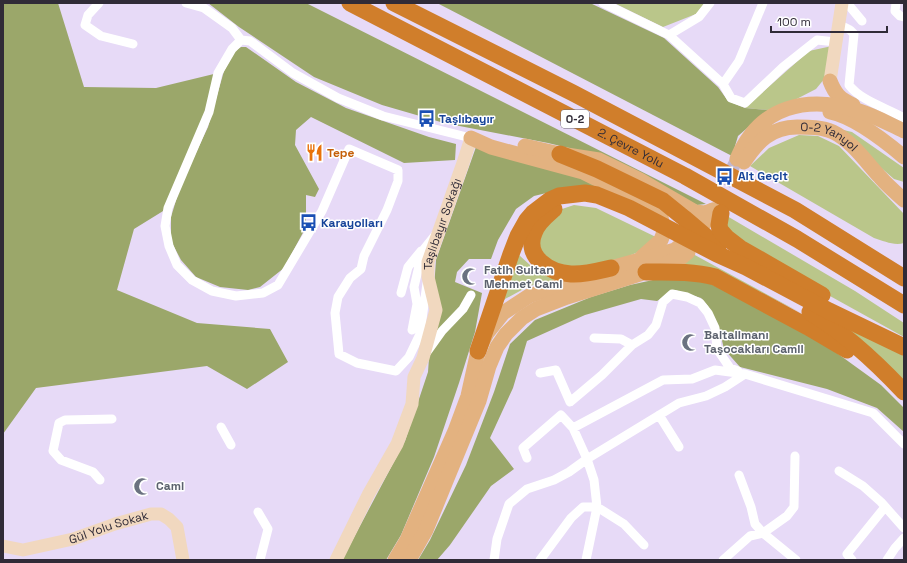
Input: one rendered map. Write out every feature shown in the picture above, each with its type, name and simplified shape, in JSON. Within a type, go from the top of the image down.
[{"type":"highway","name":"2. Çevre Yolu","points":[[350,3],[685,176],[798,239],[904,305]]},
{"type":"highway","name":"2. Çevre Yolu","points":[[394,3],[573,93],[795,210],[904,278]]},
{"type":"highway","points":[[560,154],[597,169],[663,202],[684,218],[717,255],[748,279],[828,324],[851,340],[878,364],[900,387]]},
{"type":"highway","points":[[478,351],[518,236],[533,213],[541,206],[559,196],[585,193],[597,194],[651,224]]},
{"type":"highway","points":[[611,268],[571,274],[551,270],[536,258],[532,245],[533,233],[543,218],[556,207],[570,202],[589,202],[609,207],[651,224],[746,267],[822,308],[904,347]]},
{"type":"highway","points":[[795,210],[904,272]]},
{"type":"highway","points":[[717,211],[720,230],[727,238],[740,248],[904,342]]},
{"type":"highway","points":[[798,239],[904,313]]},
{"type":"highway","points":[[642,267],[699,273],[715,277],[853,353],[900,387]]},
{"type":"main road","points":[[800,105],[819,93],[830,81]]},
{"type":"main road","points":[[830,81],[839,98],[904,131]]},
{"type":"main road","points":[[763,121],[778,112],[800,105],[817,104],[835,105],[859,111],[878,118]]},
{"type":"main road","points":[[763,121],[773,117],[795,113],[832,112],[857,123],[888,144],[904,158]]},
{"type":"main road","points":[[780,128],[790,123],[810,119],[828,120],[851,127],[884,150],[904,158]]},
{"type":"main road","name":"O-2 Yanyol","points":[[763,121],[752,132],[743,145],[740,161],[764,137],[780,128],[814,127],[833,132],[850,145],[904,200]]},
{"type":"main road","points":[[409,560],[426,530],[479,401],[489,366],[497,347],[506,334],[522,318],[536,309],[642,267],[682,257],[709,232],[717,211],[695,212],[640,180],[599,160],[560,154],[490,139],[471,138]]},
{"type":"main road","points":[[471,138],[491,147],[583,172],[655,210],[661,217],[664,232],[642,267]]},
{"type":"main road","points":[[874,170],[896,185],[904,187]]},
{"type":"main road","points":[[395,560],[407,540],[455,431],[468,396],[478,351],[487,333],[496,320],[503,313],[529,296],[611,268],[642,267]]},
{"type":"street","points":[[99,3],[88,15],[85,25],[101,36],[133,44]]},
{"type":"street","points":[[186,3],[204,8],[232,28],[241,40],[250,41],[293,73],[338,98],[383,116],[471,138]]},
{"type":"street","points":[[603,3],[669,35],[723,84],[731,98],[745,103],[783,66],[817,40],[848,35],[854,39],[849,85],[854,92],[904,118]]},
{"type":"street","points":[[669,35],[699,17],[710,3]]},
{"type":"street","points":[[723,84],[739,61],[763,3]]},
{"type":"street","points":[[830,81],[842,3]]},
{"type":"street","points":[[847,3],[862,21]]},
{"type":"street","points":[[896,3],[895,11],[900,16],[904,17]]},
{"type":"street","points":[[241,40],[232,48],[218,73],[209,112],[180,176],[168,208],[165,226],[169,246],[177,265],[192,280],[212,291],[236,296],[263,293],[278,285],[322,211],[349,149],[398,170],[398,181],[387,210],[364,256],[360,269],[350,278],[338,297],[335,313],[339,354],[357,363],[396,371],[409,357],[420,334],[428,277]]},
{"type":"street","name":"Taşlıbayır Sokağı","points":[[423,358],[436,310],[428,277],[428,262],[471,138]]},
{"type":"street","points":[[401,293],[408,267],[440,230]]},
{"type":"street","points":[[412,330],[417,304],[414,287],[424,249]]},
{"type":"street","points":[[540,373],[556,370],[570,402],[602,375],[632,345],[648,335],[656,325],[663,302],[672,294],[687,297],[700,303],[708,313],[715,328],[718,349],[730,368],[872,413],[904,444]]},
{"type":"street","name":"Taşlıbayır Sokağı","points":[[336,560],[368,495],[397,444],[412,404],[414,377],[423,358],[442,331],[463,309],[471,295]]},
{"type":"street","points":[[594,338],[621,339],[632,345]]},
{"type":"street","points":[[573,428],[663,380],[692,379],[715,370],[745,374]]},
{"type":"street","points":[[494,560],[497,539],[508,504],[527,489],[554,480],[569,472],[587,459],[679,402],[706,396],[725,387],[745,374]]},
{"type":"street","points":[[659,414],[679,447]]},
{"type":"street","points":[[527,458],[522,448],[561,415],[573,428],[587,459],[594,480],[597,507],[586,560]]},
{"type":"street","points":[[100,480],[93,472],[61,460],[53,452],[59,423],[65,420],[112,419]]},
{"type":"street","points":[[221,427],[231,445]]},
{"type":"street","points":[[724,560],[750,536],[763,533],[788,516],[794,507],[795,456]]},
{"type":"street","points":[[839,471],[863,486],[881,502],[904,528]]},
{"type":"street","points":[[739,475],[751,507],[755,524],[763,533],[796,560]]},
{"type":"street","points":[[540,560],[571,518],[583,507],[597,507],[624,524],[644,545]]},
{"type":"street","points":[[852,560],[847,554],[885,507]]},
{"type":"street","points":[[258,512],[268,529],[260,560]]},
{"type":"street","name":"Gül Yolu Sokak","points":[[3,546],[23,550],[73,539],[115,524],[151,514],[161,514],[169,519],[176,528],[183,560]]},
{"type":"street","points":[[887,560],[904,538]]},
{"type":"green space","points":[[3,3],[58,3],[84,87],[156,88],[218,73],[209,112],[168,208],[134,229],[117,290],[197,323],[270,329],[288,362],[247,389],[207,366],[36,388],[3,434]]},
{"type":"green space","points":[[208,3],[306,3],[706,204],[697,205],[598,155],[548,143],[444,123],[382,105],[314,77],[239,27]]},
{"type":"green space","points":[[437,3],[590,3],[664,38],[718,87],[728,101],[745,108],[768,110],[738,136],[732,156]]},
{"type":"green space","points":[[614,3],[705,3],[696,14],[663,27]]},
{"type":"green space","points":[[832,46],[825,78],[816,89],[783,106],[768,110],[745,108],[809,51]]},
{"type":"green space","points":[[241,47],[246,47],[296,82],[346,108],[429,137],[456,144],[455,160],[404,163],[311,117],[296,130],[295,145],[319,189],[315,197],[306,195],[306,227],[284,268],[260,287],[248,290],[220,287],[196,277],[181,260],[171,241],[171,217],[180,187],[208,127],[224,71],[235,51]]},
{"type":"green space","points":[[835,128],[852,132],[904,168],[904,182],[894,179]]},
{"type":"green space","points":[[799,135],[818,136],[839,146],[904,214],[904,243],[893,244],[874,238],[750,166],[769,148]]},
{"type":"green space","points":[[476,147],[584,179],[640,208],[567,188],[534,196],[516,209],[498,240],[491,259],[469,259],[457,272],[455,282],[482,293],[475,332],[434,457],[401,535],[386,560],[342,560],[405,441],[428,372],[436,260]]},
{"type":"green space","points":[[574,205],[596,208],[658,238],[643,250],[612,263],[571,271],[539,258],[537,232],[559,210]]},
{"type":"green space","points":[[727,216],[855,291],[904,323],[904,337],[830,296],[724,232]]},
{"type":"green space","points":[[693,254],[803,314],[717,270],[668,268]]},
{"type":"green space","points":[[519,255],[530,265],[552,276],[572,277],[529,286],[505,299],[494,315]]},
{"type":"green space","points":[[662,278],[700,279],[758,306],[834,351],[881,385],[904,408],[904,432],[877,408],[827,389],[740,367],[724,349],[719,328],[708,306],[701,298],[675,290],[657,301],[641,299],[585,315],[527,341],[513,388],[490,438],[514,469],[491,486],[450,545],[437,560],[418,560],[430,540],[466,465],[494,392],[510,344],[535,320],[591,297],[630,285]]},
{"type":"green space","points":[[823,314],[862,332],[904,356],[904,385]]},
{"type":"tunnel","points":[[716,202],[737,159]]},
{"type":"place","name":"Taşlıbayır","points":[[426,119]]},
{"type":"place","name":"Tepe","points":[[314,153]]},
{"type":"place","name":"Alt Geçit","points":[[725,176]]},
{"type":"place","name":"Karayolları","points":[[308,223]]},
{"type":"place","name":"Fatih Sultan Mehmet Cami","points":[[471,277]]},
{"type":"place","name":"Baltalimanı Taşocakları Camii","points":[[691,342]]},
{"type":"place","name":"Cami","points":[[143,486]]}]
